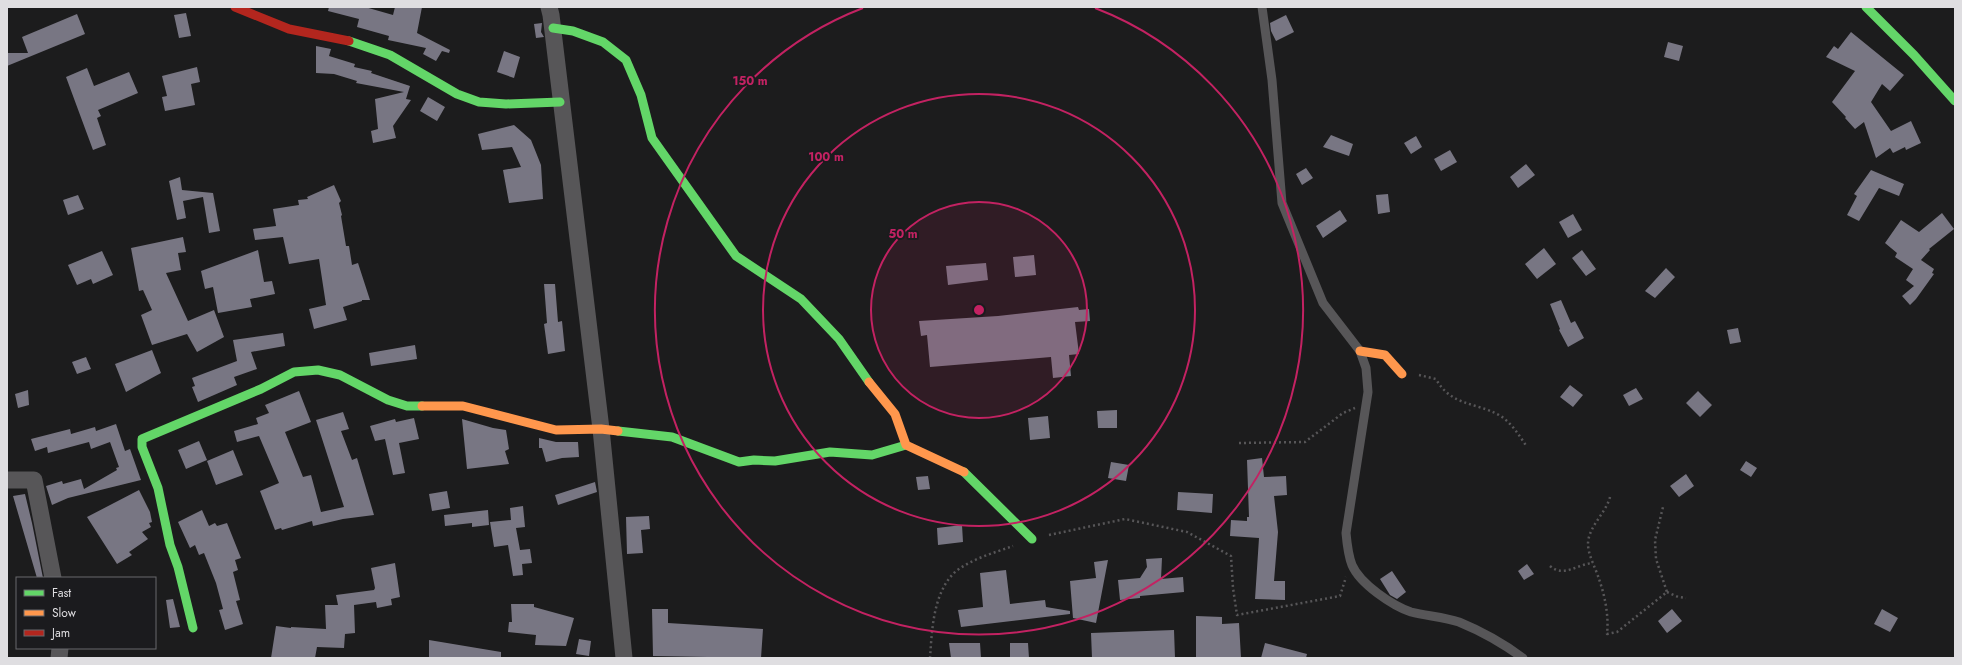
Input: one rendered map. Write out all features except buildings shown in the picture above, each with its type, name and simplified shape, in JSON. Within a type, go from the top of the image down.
[{"type":"street","points":[[235,7],[248,11],[288,29],[341,38],[390,55],[457,94],[479,102],[506,104],[560,102]]},
{"type":"street","points":[[1866,7],[1955,101]]},
{"type":"street","points":[[553,14],[560,102],[601,429],[624,658]]},
{"type":"street","points":[[553,14],[574,30],[603,42],[626,60],[641,95],[652,138],[736,256],[800,299],[839,339],[882,400],[895,414],[906,445]]},
{"type":"street","points":[[1360,351],[1385,355],[1402,374]]},
{"type":"street","points":[[192,628],[178,567],[170,545],[158,488],[142,447],[142,439],[261,389],[294,372],[318,370],[340,374],[388,400],[407,406],[463,406],[556,430],[601,429],[672,437],[739,462],[754,460],[775,461],[830,452],[872,455],[906,445],[962,470],[1032,539]]},
{"type":"street","points":[[7,480],[34,480],[53,577]]},
{"type":"lane","points":[[1262,7],[1272,80],[1282,203],[1323,303],[1360,351],[1366,368],[1368,392],[1346,532],[1348,549],[1353,567],[1368,585],[1388,602],[1410,612],[1457,622],[1482,632],[1523,658]]},
{"type":"path","points":[[1402,374],[1424,376],[1436,379],[1441,389],[1452,398],[1499,415],[1516,430],[1526,448]]},
{"type":"path","points":[[1239,443],[1305,442],[1343,413],[1366,405]]},
{"type":"path","points":[[1610,497],[1607,507],[1595,524],[1588,544],[1600,582],[1608,619],[1607,634],[1617,632],[1667,592]]},
{"type":"path","points":[[1664,507],[1655,540],[1656,559],[1667,592],[1678,597],[1686,598]]},
{"type":"path","points":[[930,658],[932,635],[940,593],[954,573],[976,559],[1032,539],[1125,519],[1187,532],[1232,556],[1236,615],[1340,596],[1352,562]]},
{"type":"path","points":[[1550,566],[1556,571],[1564,572],[1584,564],[1593,563]]},
{"type":"traffic: fast","points":[[1866,7],[1914,55],[1955,101]]},
{"type":"traffic: fast","points":[[553,28],[573,31],[603,42],[626,60],[641,95],[652,138],[736,256],[801,299],[839,339],[869,382]]},
{"type":"traffic: fast","points":[[349,41],[390,55],[457,94],[479,102],[506,104],[560,102]]},
{"type":"traffic: fast","points":[[193,628],[178,567],[170,545],[158,488],[142,447],[142,439],[261,389],[294,372],[318,370],[340,375],[388,400],[407,406],[422,406]]},
{"type":"traffic: fast","points":[[618,431],[672,437],[739,462],[754,460],[775,461],[830,452],[872,455],[906,445]]},
{"type":"traffic: fast","points":[[964,472],[1032,539]]},
{"type":"traffic: slow","points":[[1360,351],[1385,355],[1402,374]]},
{"type":"traffic: slow","points":[[869,382],[895,414],[906,445],[964,472]]},
{"type":"traffic: slow","points":[[422,406],[463,406],[556,430],[601,429],[618,431]]},
{"type":"traffic: jam","points":[[235,7],[289,29],[349,41]]}]
